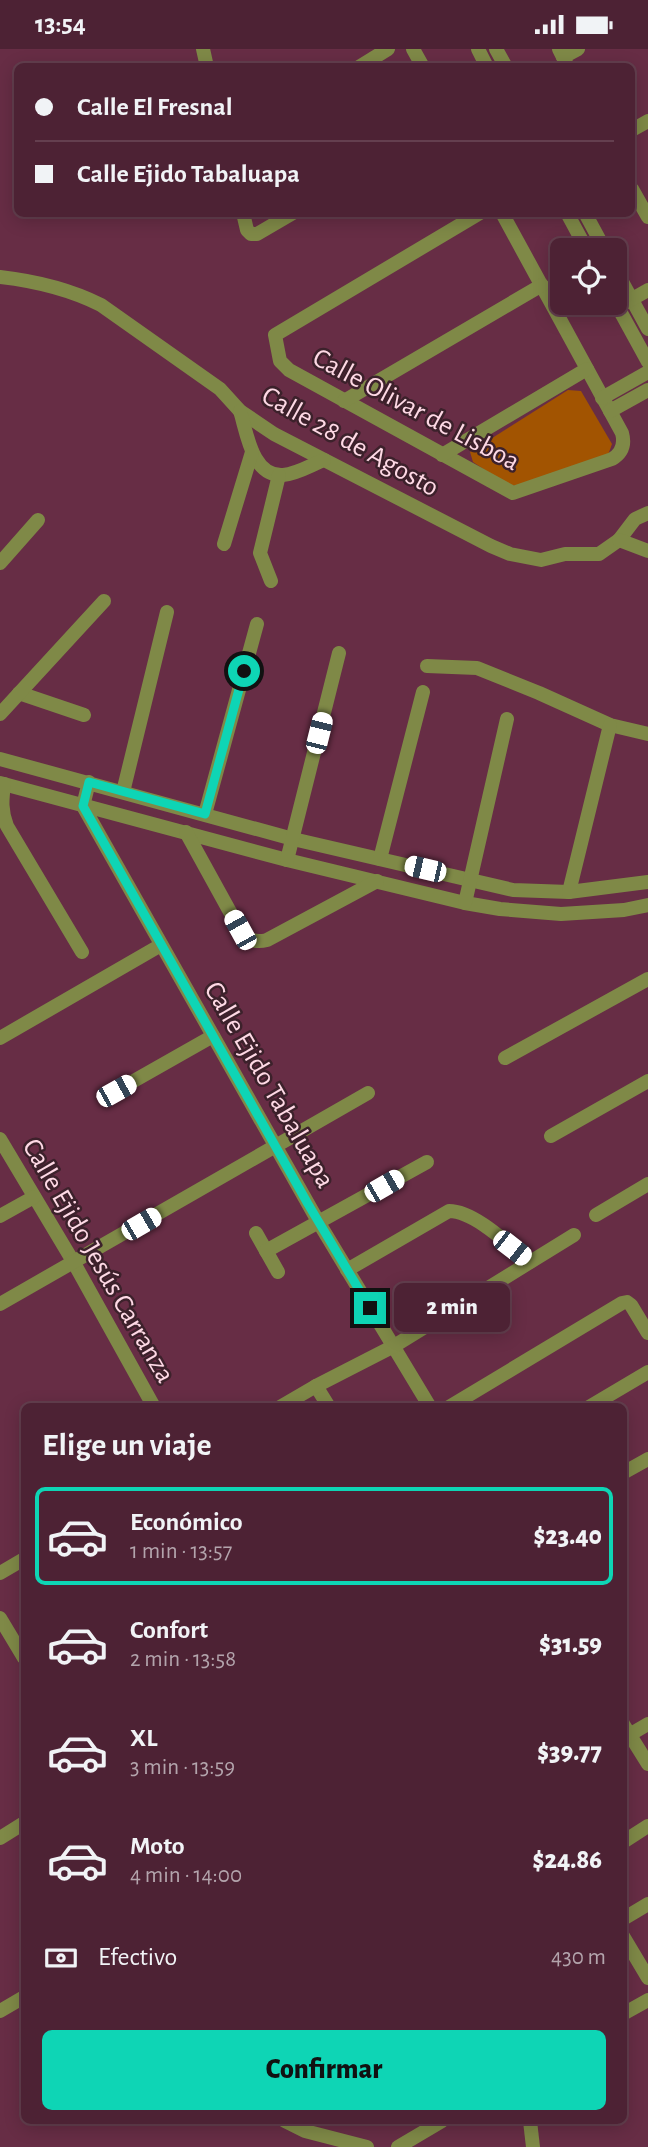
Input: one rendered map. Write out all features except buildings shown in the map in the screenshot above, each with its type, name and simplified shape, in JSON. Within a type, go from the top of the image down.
[{"type":"street","points":[[365,63],[388,49]]},
{"type":"street","points":[[564,57],[578,49]]},
{"type":"street","points":[[635,194],[648,217]]},
{"type":"street","points":[[244,217],[247,230],[251,234],[257,234],[286,217]]},
{"type":"street","name":"Calle Olivar de Lisboa","points":[[474,217],[275,335],[280,361],[284,366],[508,492],[519,492],[616,457],[623,445],[623,438],[504,217]]},
{"type":"street","points":[[569,217],[581,238]]},
{"type":"street","points":[[587,217],[599,238]]},
{"type":"street","name":"Calle 28 de Agosto","points":[[0,277],[39,282],[83,296],[101,305],[219,389],[240,411],[293,445],[510,554],[541,560],[565,554],[599,554],[620,540],[635,519],[648,513]]},
{"type":"street","points":[[344,401],[541,285]]},
{"type":"street","points":[[627,290],[644,310],[648,329]]},
{"type":"street","points":[[627,301],[648,290]]},
{"type":"street","points":[[625,320],[644,310]]},
{"type":"street","points":[[622,315],[648,362]]},
{"type":"street","points":[[442,455],[587,369]]},
{"type":"street","points":[[606,404],[648,372]]},
{"type":"street","points":[[606,404],[648,390]]},
{"type":"street","points":[[240,411],[252,452],[261,467],[279,475],[299,471],[324,460]]},
{"type":"street","points":[[223,544],[252,452]]},
{"type":"street","points":[[271,581],[260,552],[279,475]]},
{"type":"street","points":[[0,563],[38,520]]},
{"type":"street","points":[[620,540],[648,551]]},
{"type":"street","points":[[0,715],[104,601]]},
{"type":"street","points":[[123,792],[167,612]]},
{"type":"street","points":[[205,814],[257,624]]},
{"type":"street","points":[[287,860],[339,653]]},
{"type":"street","points":[[427,666],[477,668],[610,725],[648,734]]},
{"type":"street","points":[[380,859],[423,692]]},
{"type":"street","points":[[19,693],[84,715]]},
{"type":"street","points":[[465,903],[507,719]]},
{"type":"street","points":[[569,892],[610,725]]},
{"type":"street","points":[[0,759],[293,839],[513,890],[569,892],[648,882]]},
{"type":"street","points":[[83,806],[89,782]]},
{"type":"street","points":[[82,952],[7,826],[2,814],[2,783],[287,860],[465,903],[500,909],[561,913],[624,910],[648,905]]},
{"type":"street","name":"Calle Ejido Tabaluapa","points":[[83,806],[275,1147],[428,1403]]},
{"type":"street","points":[[186,832],[240,930],[252,941],[267,940],[377,881]]},
{"type":"street","points":[[0,1038],[161,945]]},
{"type":"street","points":[[505,1058],[648,979]]},
{"type":"street","points":[[116,1091],[213,1036]]},
{"type":"street","points":[[551,1136],[648,1081]]},
{"type":"street","points":[[0,1304],[368,1093]]},
{"type":"street","name":"Calle Ejido Jesús Carranza","points":[[0,1139],[74,1263],[152,1403]]},
{"type":"street","points":[[266,1251],[427,1162]]},
{"type":"street","points":[[596,1215],[648,1184]]},
{"type":"street","points":[[0,1216],[34,1197]]},
{"type":"street","points":[[347,1269],[449,1211],[476,1220],[530,1262]]},
{"type":"street","points":[[256,1233],[278,1272]]},
{"type":"street","points":[[287,1403],[394,1346],[574,1235]]},
{"type":"street","points":[[456,1403],[622,1303],[632,1305],[648,1332]]},
{"type":"street","points":[[596,1403],[648,1373]]},
{"type":"street","points":[[316,1385],[327,1403]]},
{"type":"street","points":[[627,1471],[648,1458]]},
{"type":"street","points":[[0,1573],[21,1561]]},
{"type":"street","points":[[0,1618],[21,1653]]},
{"type":"street","points":[[627,1732],[648,1724]]},
{"type":"street","points":[[627,1736],[648,1764]]},
{"type":"street","points":[[0,1838],[21,1825]]},
{"type":"street","points":[[627,1839],[648,1826]]},
{"type":"street","points":[[627,1917],[648,1904]]},
{"type":"street","points":[[627,1943],[648,1978]]},
{"type":"street","points":[[0,2011],[21,1999]]},
{"type":"street","points":[[627,2012],[648,2000]]},
{"type":"street","points":[[289,2124],[305,2131],[367,2147]]},
{"type":"street","points":[[398,2147],[437,2124]]},
{"type":"street","points":[[530,2124],[533,2147]]},
{"type":"shaded area","points":[[568,390],[581,391],[612,444],[608,455],[517,486],[506,484],[473,462],[470,452]]},
{"type":"route","points":[[244,671],[205,814],[89,782],[83,806],[308,1204],[370,1308]]}]
